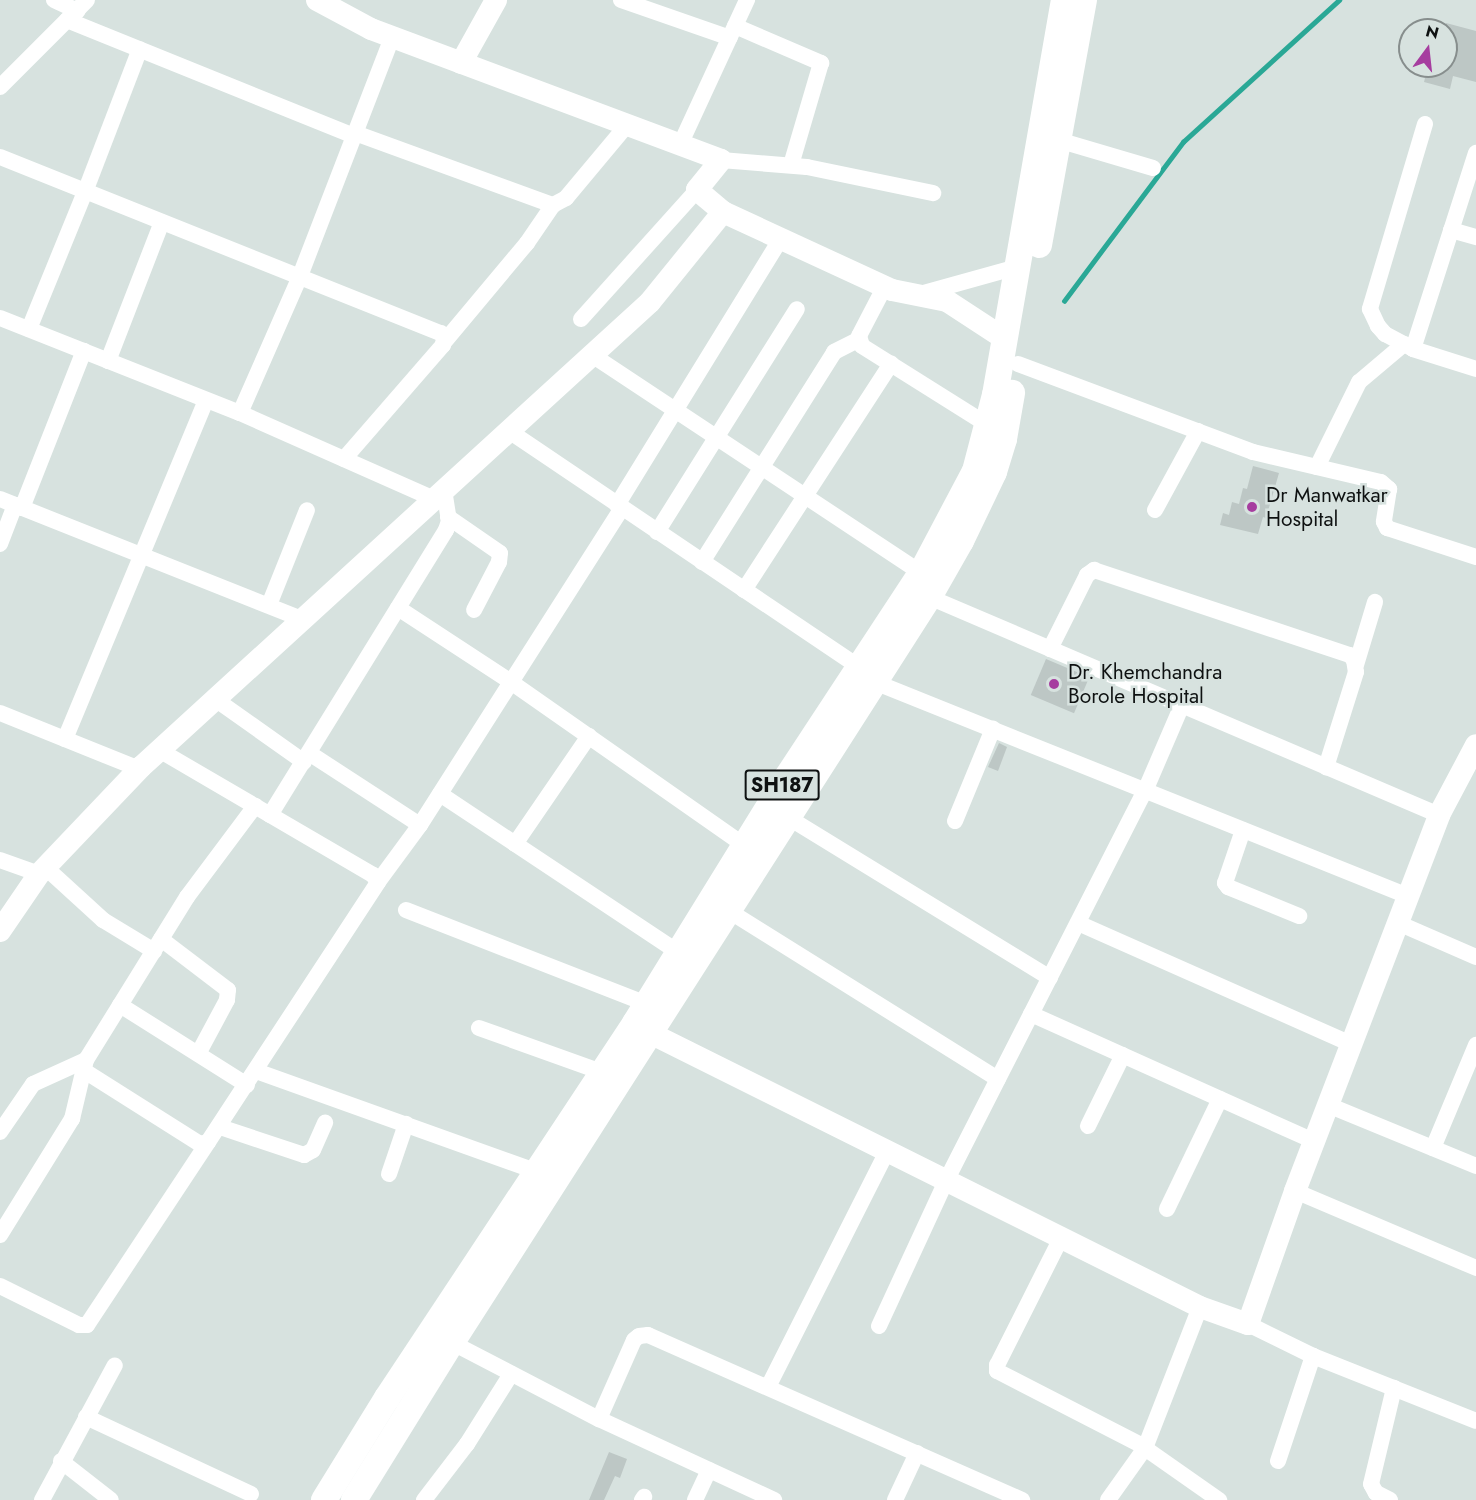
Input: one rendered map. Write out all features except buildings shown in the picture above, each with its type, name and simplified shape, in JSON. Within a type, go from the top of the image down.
[{"type":"main road","name":"SH187","points":[[324,1500],[442,1337],[547,1175],[651,1033],[789,818],[868,675],[975,471],[988,425],[1005,339],[1064,0]]},
{"type":"main road","name":"SH187","points":[[547,1175],[602,1072],[745,846],[868,675],[929,597],[962,541],[993,472],[1004,439],[1084,0]]},
{"type":"main road","name":"SH187","points":[[354,1500],[442,1337]]},
{"type":"street","points":[[54,0],[77,10],[140,49],[355,134],[553,205]]},
{"type":"street","points":[[317,0],[371,29],[721,160],[791,165],[933,193]]},
{"type":"street","points":[[460,63],[496,0]]},
{"type":"street","points":[[621,0],[733,32],[821,63],[791,165]]},
{"type":"street","points":[[680,145],[747,0]]},
{"type":"street","points":[[0,87],[77,10]]},
{"type":"street","points":[[240,413],[300,276],[392,37]]},
{"type":"street","points":[[28,329],[85,192],[140,49]]},
{"type":"street","points":[[1425,124],[1371,299],[1370,309],[1378,326],[1409,347],[1476,369]]},
{"type":"street","points":[[344,459],[527,243],[553,205],[566,198],[627,125]]},
{"type":"street","points":[[1058,140],[1154,168]]},
{"type":"street","points":[[1317,467],[1359,382],[1409,347],[1476,153]]},
{"type":"street","points":[[0,157],[441,333],[445,341]]},
{"type":"street","points":[[581,320],[721,160]]},
{"type":"street","points":[[697,190],[723,212],[885,286],[947,301],[1005,339]]},
{"type":"street","points":[[0,931],[42,871],[138,769],[650,302],[723,212]]},
{"type":"street","points":[[108,361],[162,222]]},
{"type":"street","points":[[1451,230],[1476,237]]},
{"type":"street","points":[[0,1286],[79,1326],[87,1325],[220,1127],[378,882],[440,794],[619,506],[781,238]]},
{"type":"street","points":[[917,295],[1017,267]]},
{"type":"street","points":[[702,562],[760,466],[834,352],[859,339],[885,286]]},
{"type":"street","points":[[657,532],[797,309]]},
{"type":"street","points":[[0,318],[240,413],[344,459],[439,495],[448,517],[446,530],[306,758],[187,897],[157,945],[85,1065],[72,1119],[0,1235]]},
{"type":"street","points":[[859,339],[861,346],[988,425]]},
{"type":"street","points":[[0,544],[12,504],[84,351]]},
{"type":"street","points":[[592,355],[921,573]]},
{"type":"street","points":[[744,590],[891,364]]},
{"type":"street","points":[[1018,364],[1253,452],[1386,485],[1390,494],[1384,522],[1387,528],[1476,557]]},
{"type":"street","points":[[65,739],[206,400]]},
{"type":"street","points":[[508,431],[868,675],[993,729],[1408,896]]},
{"type":"street","points":[[1155,510],[1198,431]]},
{"type":"street","points":[[12,504],[302,619]]},
{"type":"street","points":[[269,605],[307,510]]},
{"type":"street","points":[[448,517],[500,553],[500,562],[474,610]]},
{"type":"street","points":[[1050,649],[1087,575],[1094,570],[1350,655],[1356,665]]},
{"type":"street","points":[[929,597],[1439,815]]},
{"type":"street","points":[[1326,767],[1375,602]]},
{"type":"street","points":[[398,608],[511,682],[745,846]]},
{"type":"street","points":[[215,699],[306,758],[420,825]]},
{"type":"street","points":[[879,1326],[946,1181],[1145,791],[1182,705]]},
{"type":"street","points":[[0,713],[138,769]]},
{"type":"street","points":[[955,821],[993,729]]},
{"type":"street","points":[[515,844],[589,736]]},
{"type":"street","points":[[1243,1323],[1295,1191],[1305,1136],[1328,1105],[1341,1040],[1398,922],[1439,815],[1468,777],[1476,745]]},
{"type":"street","points":[[159,750],[374,875],[378,882]]},
{"type":"street","points":[[440,794],[678,952]]},
{"type":"street","points":[[789,818],[1050,978]]},
{"type":"street","points":[[1243,830],[1225,883],[1228,887],[1299,916]]},
{"type":"street","points":[[0,860],[42,871],[100,918],[157,945],[228,990],[227,1000],[198,1054]]},
{"type":"street","points":[[406,910],[647,1004]]},
{"type":"street","points":[[729,911],[998,1079]]},
{"type":"street","points":[[1398,922],[1476,957]]},
{"type":"street","points":[[1078,923],[1341,1040]]},
{"type":"street","points":[[120,1005],[198,1054],[252,1078],[406,1125],[547,1175]]},
{"type":"street","points":[[1031,1014],[1305,1136]]},
{"type":"street","points":[[479,1028],[602,1072]]},
{"type":"street","points":[[651,1033],[1208,1310],[1243,1323],[1313,1356],[1476,1420]]},
{"type":"street","points":[[1432,1148],[1476,1045]]},
{"type":"street","points":[[1088,1126],[1123,1055]]},
{"type":"street","points":[[0,1132],[33,1084],[85,1065]]},
{"type":"street","points":[[85,1065],[200,1144],[208,1142]]},
{"type":"street","points":[[1167,1209],[1220,1098]]},
{"type":"street","points":[[1328,1105],[1476,1166]]},
{"type":"street","points":[[220,1127],[304,1155],[313,1150],[325,1123]]},
{"type":"street","points":[[389,1174],[406,1125]]},
{"type":"street","points":[[768,1387],[887,1151]]},
{"type":"street","points":[[1295,1191],[1476,1268]]},
{"type":"street","points":[[1061,1238],[997,1365],[997,1371],[1142,1446],[1219,1500]]},
{"type":"street","points":[[1107,1500],[1142,1446],[1208,1310]]},
{"type":"street","points":[[599,1419],[634,1340],[644,1334],[1022,1500]]},
{"type":"street","points":[[442,1337],[599,1419],[774,1500]]},
{"type":"street","points":[[1278,1461],[1313,1356]]},
{"type":"street","points":[[42,1500],[61,1461],[115,1365]]},
{"type":"street","points":[[424,1500],[467,1444],[512,1374]]},
{"type":"street","points":[[1390,1500],[1367,1495],[1394,1388]]},
{"type":"street","points":[[86,1417],[251,1494]]},
{"type":"street","points":[[895,1500],[917,1453]]},
{"type":"street","points":[[61,1461],[111,1500]]},
{"type":"street","points":[[695,1500],[709,1470]]},
{"type":"waterway","points":[[1064,301],[1183,142],[1339,0]]},
{"type":"place","name":"Dr Manwatkar Hospital","points":[[1252,507]]},
{"type":"place","name":"Dr. Khemchandra Borole Hospital","points":[[1054,684]]}]
